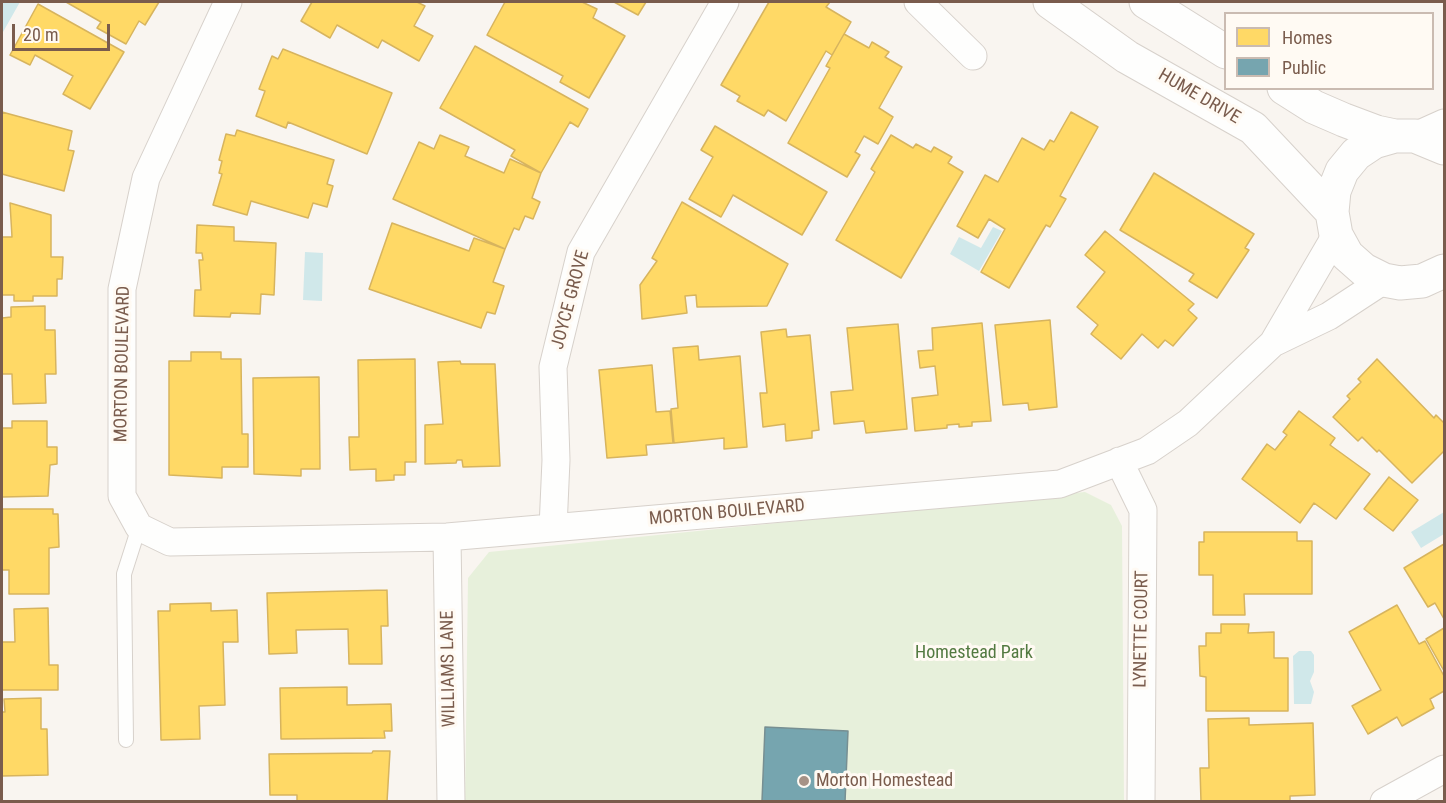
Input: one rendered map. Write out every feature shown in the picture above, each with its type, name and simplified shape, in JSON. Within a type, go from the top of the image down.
[{"type":"street","name":"MORTON BOULEVARD","points":[[228,2],[147,178],[122,289],[122,496],[139,527],[170,542],[447,537],[1060,484],[1148,451],[1188,423],[1273,343],[1329,316],[1392,281]]},
{"type":"street","name":"JOYCE GROVE","points":[[553,528],[556,460],[553,367],[581,252],[725,2]]},
{"type":"street","points":[[918,2],[973,56]]},
{"type":"street","name":"HUME DRIVE","points":[[1050,2],[1127,57],[1253,128],[1334,224],[1347,255],[1364,270],[1392,281]]},
{"type":"street","points":[[1146,2],[1224,51]]},
{"type":"street","points":[[1287,90],[1314,107],[1376,132],[1405,136],[1444,148]]},
{"type":"street","points":[[1334,224],[1334,191],[1342,171],[1356,154],[1374,142],[1405,136],[1444,123]]},
{"type":"street","name":"MORTON BOULEVARD","points":[[1273,343],[1334,224]]},
{"type":"street","points":[[1392,281],[1422,281],[1444,271]]},
{"type":"street","points":[[1392,281],[1444,302]]},
{"type":"street","name":"LYNETTE COURT","points":[[1119,461],[1143,510],[1141,801]]},
{"type":"street","name":"WILLIAMS LANE","points":[[447,537],[451,801]]},
{"type":"street","points":[[1384,801],[1444,769]]},
{"type":"lane","points":[[126,740],[124,574],[139,527]]},
{"type":"green space","name":"Homestead Park","points":[[1085,492],[1111,505],[1122,526],[1124,801],[465,802],[468,578],[489,552]]},
{"type":"water","points":[[2,2],[20,2],[3,32],[2,31]]},
{"type":"water","points":[[993,227],[1002,231],[979,271],[950,254],[959,237],[981,248]]},
{"type":"water","points":[[305,252],[323,253],[322,301],[303,300]]},
{"type":"water","points":[[1444,512],[1444,534],[1421,548],[1411,532]]},
{"type":"water","points":[[1299,651],[1311,651],[1314,655],[1314,672],[1310,681],[1314,692],[1311,704],[1294,704],[1293,656]]},
{"type":"building: Homes","points":[[66,2],[159,2],[145,25],[139,21],[126,44],[97,28],[101,22]]},
{"type":"building: Homes","points":[[312,2],[417,2],[425,6],[414,26],[433,36],[419,61],[382,40],[378,48],[337,25],[330,38],[301,21]]},
{"type":"building: Homes","points":[[505,2],[582,2],[597,9],[593,18],[625,36],[589,98],[560,82],[563,76],[487,35]]},
{"type":"building: Homes","points":[[614,2],[646,2],[638,15]]},
{"type":"building: Homes","points":[[769,2],[830,2],[826,7],[851,22],[832,55],[826,51],[786,121],[768,110],[764,116],[737,101],[740,96],[721,85]]},
{"type":"building: Homes","points":[[38,4],[124,52],[90,109],[63,94],[73,76],[35,55],[30,65],[10,55]]},
{"type":"building: Homes","points":[[844,34],[869,48],[872,42],[889,52],[885,57],[902,67],[879,108],[893,117],[878,144],[864,136],[855,152],[860,155],[847,177],[788,143],[830,68],[826,66]]},
{"type":"building: Homes","points":[[475,46],[588,109],[578,127],[570,122],[541,173],[511,156],[515,150],[440,108]]},
{"type":"building: Homes","points":[[283,49],[392,93],[367,154],[288,122],[286,128],[256,116],[265,91],[259,89],[272,56],[278,59]]},
{"type":"building: Homes","points":[[2,112],[72,131],[68,150],[74,151],[64,191],[2,174]]},
{"type":"building: Homes","points":[[1071,112],[1098,127],[1060,196],[1066,199],[1050,227],[1046,225],[1009,288],[981,272],[1005,229],[989,219],[978,238],[957,226],[985,175],[998,182],[1022,138],[1044,150],[1050,140],[1054,142]]},
{"type":"building: Homes","points":[[715,126],[827,192],[802,235],[733,195],[721,217],[689,199],[713,157],[701,150]]},
{"type":"building: Homes","points":[[237,130],[334,160],[327,184],[333,186],[327,207],[313,203],[308,218],[251,201],[247,215],[213,205],[222,174],[219,173],[222,161],[219,160],[226,134],[235,136]]},
{"type":"building: Homes","points":[[440,135],[469,147],[465,156],[504,173],[510,159],[541,173],[532,198],[540,202],[533,219],[525,216],[519,230],[514,228],[505,249],[393,199],[419,142],[434,149]]},
{"type":"building: Homes","points":[[891,135],[913,148],[916,144],[931,152],[934,147],[952,157],[948,163],[963,172],[901,278],[836,240],[875,172],[871,169]]},
{"type":"building: Homes","points":[[1154,173],[1254,234],[1245,248],[1249,250],[1217,298],[1189,281],[1194,274],[1120,230]]},
{"type":"building: Homes","points":[[682,202],[788,264],[767,306],[697,307],[696,295],[685,296],[687,313],[642,319],[640,285],[657,261],[652,258]]},
{"type":"building: Homes","points":[[10,203],[51,215],[51,257],[63,257],[62,279],[57,279],[57,296],[33,296],[33,301],[14,301],[14,295],[2,295],[2,237],[12,237]]},
{"type":"building: Homes","points":[[392,223],[469,251],[474,238],[505,249],[493,282],[504,286],[495,314],[487,312],[481,328],[369,289]]},
{"type":"building: Homes","points":[[197,225],[234,227],[234,241],[276,243],[274,295],[261,294],[260,314],[231,313],[230,317],[194,316],[195,290],[201,290],[199,260],[203,260],[202,253],[196,253]]},
{"type":"building: Homes","points":[[1105,231],[1194,304],[1188,310],[1197,318],[1173,346],[1165,340],[1158,348],[1142,334],[1121,359],[1091,334],[1098,325],[1077,307],[1105,272],[1085,255]]},
{"type":"building: Homes","points":[[45,306],[45,330],[55,330],[56,374],[45,374],[46,403],[13,404],[12,374],[2,374],[2,318],[11,317],[11,307]]},
{"type":"building: Homes","points":[[1050,320],[1057,407],[1029,410],[1028,403],[1003,405],[995,325]]},
{"type":"building: Homes","points":[[982,323],[991,421],[972,422],[972,426],[947,425],[947,428],[915,431],[912,398],[938,395],[935,366],[920,368],[918,351],[933,350],[932,328]]},
{"type":"building: Homes","points":[[898,324],[907,429],[866,433],[864,421],[834,424],[831,392],[853,390],[847,328]]},
{"type":"building: Homes","points":[[786,329],[787,337],[810,335],[819,430],[812,431],[812,438],[786,441],[785,424],[763,427],[760,393],[767,393],[761,332]]},
{"type":"building: Homes","points":[[698,346],[699,360],[740,356],[747,447],[724,449],[724,438],[674,443],[671,409],[678,408],[673,348]]},
{"type":"building: Homes","points":[[191,352],[221,352],[221,359],[241,359],[242,434],[248,434],[248,467],[222,467],[222,478],[169,475],[169,361],[191,361]]},
{"type":"building: Homes","points":[[415,359],[416,462],[405,462],[405,475],[394,475],[394,480],[376,481],[376,469],[350,470],[349,437],[359,437],[358,360]]},
{"type":"building: Homes","points":[[1377,359],[1434,418],[1436,415],[1444,423],[1444,451],[1412,483],[1379,450],[1377,452],[1362,437],[1358,441],[1333,417],[1350,399],[1347,396],[1361,382],[1358,379]]},
{"type":"building: Homes","points":[[460,361],[461,364],[495,364],[500,466],[463,467],[462,460],[457,460],[456,463],[425,464],[425,425],[443,424],[438,362]]},
{"type":"building: Homes","points":[[652,365],[656,412],[670,411],[673,443],[646,445],[647,455],[607,458],[599,370]]},
{"type":"building: Homes","points":[[319,377],[320,469],[301,469],[301,476],[254,474],[253,378]]},
{"type":"building: Homes","points":[[1299,411],[1335,438],[1330,445],[1370,474],[1336,519],[1314,503],[1300,523],[1242,479],[1267,444],[1275,450],[1287,435],[1283,432]]},
{"type":"building: Homes","points":[[12,421],[47,421],[47,447],[57,447],[57,464],[50,465],[48,496],[2,497],[2,428],[12,428]]},
{"type":"building: Homes","points":[[1389,477],[1418,500],[1393,531],[1364,509]]},
{"type":"building: Homes","points":[[2,509],[53,509],[53,514],[58,514],[59,547],[49,548],[49,594],[9,594],[9,570],[2,570]]},
{"type":"building: Homes","points":[[1204,532],[1297,532],[1297,541],[1312,541],[1312,594],[1244,594],[1245,615],[1213,615],[1213,575],[1199,575],[1199,542],[1204,542]]},
{"type":"building: Homes","points":[[1444,544],[1444,619],[1435,603],[1428,607],[1404,568]]},
{"type":"building: Homes","points":[[387,590],[388,626],[381,626],[382,664],[349,664],[348,629],[296,630],[297,653],[269,654],[267,593]]},
{"type":"building: Homes","points":[[211,603],[211,611],[237,610],[238,642],[223,642],[225,705],[199,706],[200,739],[161,740],[158,611],[170,611],[170,604]]},
{"type":"building: Homes","points":[[1397,605],[1419,644],[1425,641],[1444,676],[1444,691],[1430,699],[1434,708],[1402,726],[1397,717],[1368,734],[1352,706],[1381,690],[1349,632]]},
{"type":"building: Homes","points":[[48,608],[49,665],[58,665],[58,690],[2,690],[2,642],[15,642],[14,609]]},
{"type":"building: Homes","points":[[1221,624],[1249,624],[1248,633],[1274,632],[1274,658],[1288,658],[1288,711],[1206,711],[1206,677],[1200,676],[1199,646],[1206,646],[1206,633],[1221,633]]},
{"type":"building: Homes","points":[[1444,628],[1444,671],[1426,639]]},
{"type":"building: Homes","points":[[347,687],[347,705],[391,704],[392,731],[384,731],[385,738],[281,739],[280,688]]},
{"type":"building: Homes","points":[[41,698],[41,729],[47,729],[48,775],[2,776],[4,699]]},
{"type":"building: Homes","points":[[1249,718],[1249,725],[1313,723],[1315,795],[1290,796],[1290,802],[1201,802],[1200,768],[1209,768],[1208,719]]},
{"type":"building: Homes","points":[[373,751],[390,751],[387,802],[297,802],[297,795],[270,795],[269,754],[372,753]]},
{"type":"building: Public","name":"Morton Homestead","points":[[765,727],[848,731],[845,802],[762,801]]},
{"type":"place","name":"Morton Homestead","points":[[804,781]]}]
